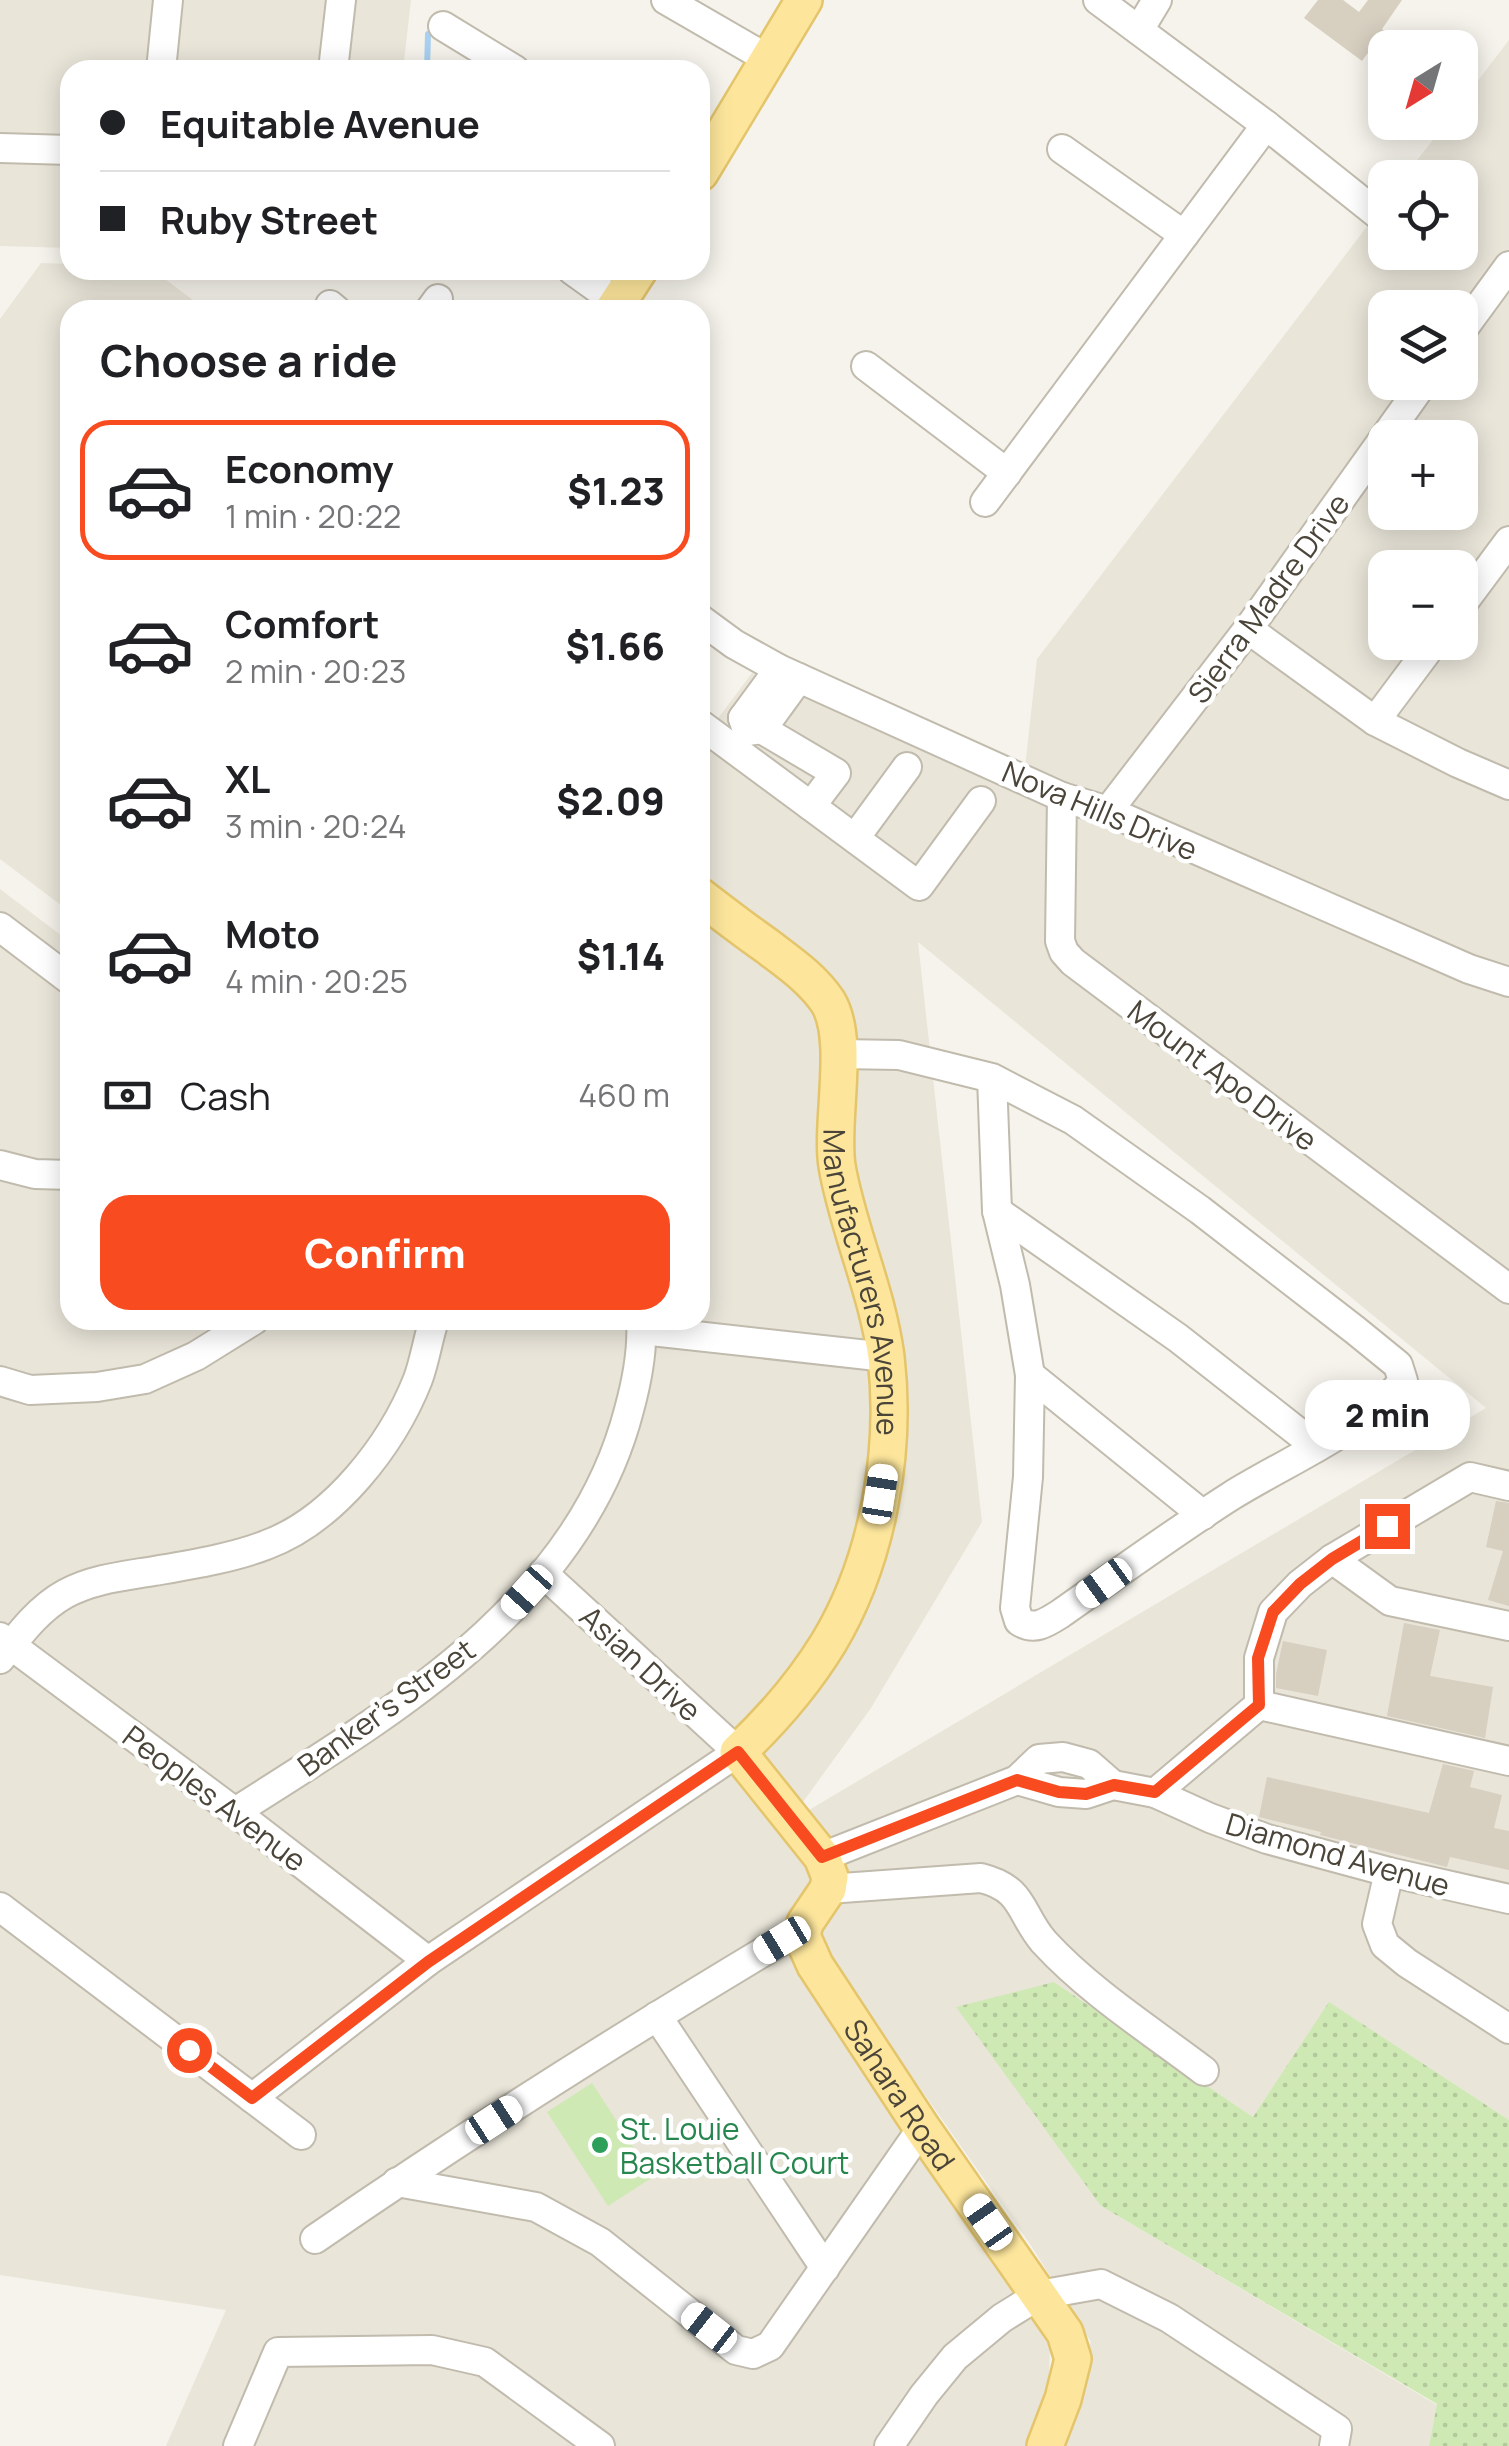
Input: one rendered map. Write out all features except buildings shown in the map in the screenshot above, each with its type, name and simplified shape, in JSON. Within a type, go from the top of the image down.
[{"type":"main road","points":[[710,156],[804,0]]},
{"type":"main road","name":"Manufacturers Avenue","points":[[710,904],[814,984],[830,1006],[839,1054],[837,1166],[872,1288],[886,1357],[888,1406],[886,1464],[876,1524],[857,1584],[830,1639],[800,1684],[769,1723],[738,1752]]},
{"type":"main road","points":[[738,1752],[825,1873],[802,1936]]},
{"type":"main road","name":"Sahara Road","points":[[802,1936],[815,1965],[922,2128],[1065,2333],[1073,2359],[1045,2446]]},
{"type":"street","points":[[162,60],[168,0]]},
{"type":"street","points":[[334,60],[341,0]]},
{"type":"street","points":[[666,0],[768,60]]},
{"type":"street","points":[[1098,0],[1266,124],[1368,206]]},
{"type":"street","points":[[1139,30],[1156,0]]},
{"type":"street","points":[[442,26],[498,60]]},
{"type":"street","points":[[985,502],[1266,124]]},
{"type":"street","points":[[0,148],[60,150]]},
{"type":"street","points":[[1062,149],[1184,235]]},
{"type":"street","points":[[1478,308],[1509,266]]},
{"type":"street","points":[[584,280],[609,300]]},
{"type":"street","points":[[866,366],[1006,473]]},
{"type":"street","name":"Sierra Madre Drive","points":[[1108,810],[1248,629],[1411,400]]},
{"type":"street","points":[[1478,583],[1509,541]]},
{"type":"street","name":"Nova Hills Drive","points":[[710,626],[734,644],[789,674],[1062,796],[1108,810],[1469,969],[1509,982]]},
{"type":"street","points":[[1248,629],[1375,721],[1458,764],[1509,785]]},
{"type":"street","points":[[1375,721],[1421,660]]},
{"type":"street","points":[[746,732],[789,674]]},
{"type":"street","points":[[710,726],[746,732],[836,773],[811,806]]},
{"type":"street","points":[[746,732],[811,806],[918,886],[981,801]]},
{"type":"street","points":[[855,838],[907,767]]},
{"type":"street","name":"Mount Apo Drive","points":[[1062,796],[1060,942],[1073,962],[1509,1290]]},
{"type":"street","points":[[0,927],[60,972]]},
{"type":"street","points":[[839,1054],[898,1055],[992,1078],[1073,1120],[1216,1222],[1398,1365],[1404,1382],[1387,1401],[1232,1496],[1040,1626],[1027,1626],[1019,1621],[1016,1608],[1028,1476],[1030,1375],[998,1211],[992,1078]]},
{"type":"street","points":[[0,1165],[35,1174],[60,1175]]},
{"type":"street","points":[[998,1211],[1178,1338],[1317,1447]]},
{"type":"street","points":[[0,1382],[30,1390],[97,1387],[145,1379],[196,1356],[238,1330]]},
{"type":"street","points":[[4,1647],[38,1613],[66,1594],[107,1578],[188,1565],[267,1545],[312,1520],[358,1478],[396,1424],[418,1378],[431,1330]]},
{"type":"street","name":"Banker's Street","points":[[235,1812],[434,1680],[544,1573],[596,1497],[615,1456],[637,1380],[641,1330]]},
{"type":"street","points":[[679,1330],[886,1357]]},
{"type":"street","points":[[1030,1375],[1203,1516]]},
{"type":"street","points":[[1259,1705],[1258,1658],[1273,1612],[1300,1584],[1332,1559],[1470,1477],[1509,1486]]},
{"type":"street","points":[[1332,1559],[1390,1601],[1509,1626]]},
{"type":"street","name":"Asian Drive","points":[[544,1573],[738,1752]]},
{"type":"street","name":"Peoples Avenue","points":[[4,1647],[235,1812],[428,1962]]},
{"type":"street","points":[[1259,1705],[1509,1761]]},
{"type":"street","points":[[1155,1792],[1259,1705]]},
{"type":"street","name":"Manufacturers Avenue","points":[[252,2098],[428,1962],[738,1752]]},
{"type":"street","name":"Diamond Avenue","points":[[825,1873],[1017,1780],[1059,1792],[1086,1794],[1114,1785],[1155,1792],[1267,1839],[1509,1899]]},
{"type":"street","points":[[1389,1872],[1377,1924],[1385,1945],[1509,2030]]},
{"type":"street","points":[[825,1873],[980,1878],[998,1882],[1012,1892],[1042,1940],[1092,1986],[1204,2071]]},
{"type":"street","points":[[0,1908],[301,2135]]},
{"type":"street","points":[[315,2239],[657,2016],[782,1940],[802,1936]]},
{"type":"street","points":[[657,2016],[826,2268]]},
{"type":"street","points":[[397,2182],[536,2207],[600,2242],[736,2350],[753,2354],[770,2346],[922,2128]]},
{"type":"street","points":[[889,2446],[955,2357],[1002,2318],[1039,2295],[1101,2284],[1169,2318],[1337,2429],[1334,2446]]},
{"type":"street","points":[[238,2446],[278,2352],[432,2350],[485,2362],[600,2446]]},
{"type":"shaded area","points":[[0,0],[411,0],[404,60],[60,60],[60,248],[0,246]]},
{"type":"shaded area","points":[[1509,40],[1509,2120],[1330,2003],[1253,2117],[1054,1982],[1101,2206],[1437,2405],[1429,2446],[1052,2446],[1091,2342],[1032,2247],[815,1939],[833,1899],[804,1813],[1486,1408],[918,942],[982,1522],[871,1708],[782,1831],[819,1886],[781,1930],[1050,2344],[1049,2378],[1025,2446],[166,2446],[226,2310],[0,2275],[0,889],[60,934],[60,1330],[710,1330],[710,717],[716,721],[752,673],[1022,795],[1037,659],[1368,225],[1368,270],[1478,270],[1478,160],[1417,160],[1433,140],[1478,140],[1478,80]]},
{"type":"shaded area","points":[[41,263],[60,264],[60,280],[166,280],[193,300],[60,300],[60,904],[0,859],[0,319]]},
{"type":"green space","points":[[1054,1982],[1253,2117],[1329,2002],[1509,2120],[1509,2446],[1429,2446],[1437,2404],[1101,2206],[956,2007]]},
{"type":"green space","name":"St. Louie Basketball Court","points":[[592,2083],[653,2177],[608,2206],[547,2112]]},
{"type":"waterway","points":[[427,60],[428,34]]},
{"type":"place","name":"St. Louie Basketball Court","points":[[600,2145]]},
{"type":"route","points":[[189,2050],[252,2098],[428,1962],[738,1752],[822,1857],[1017,1780],[1059,1792],[1086,1794],[1114,1785],[1155,1792],[1259,1705],[1258,1658],[1273,1612],[1332,1559],[1387,1526]]}]
